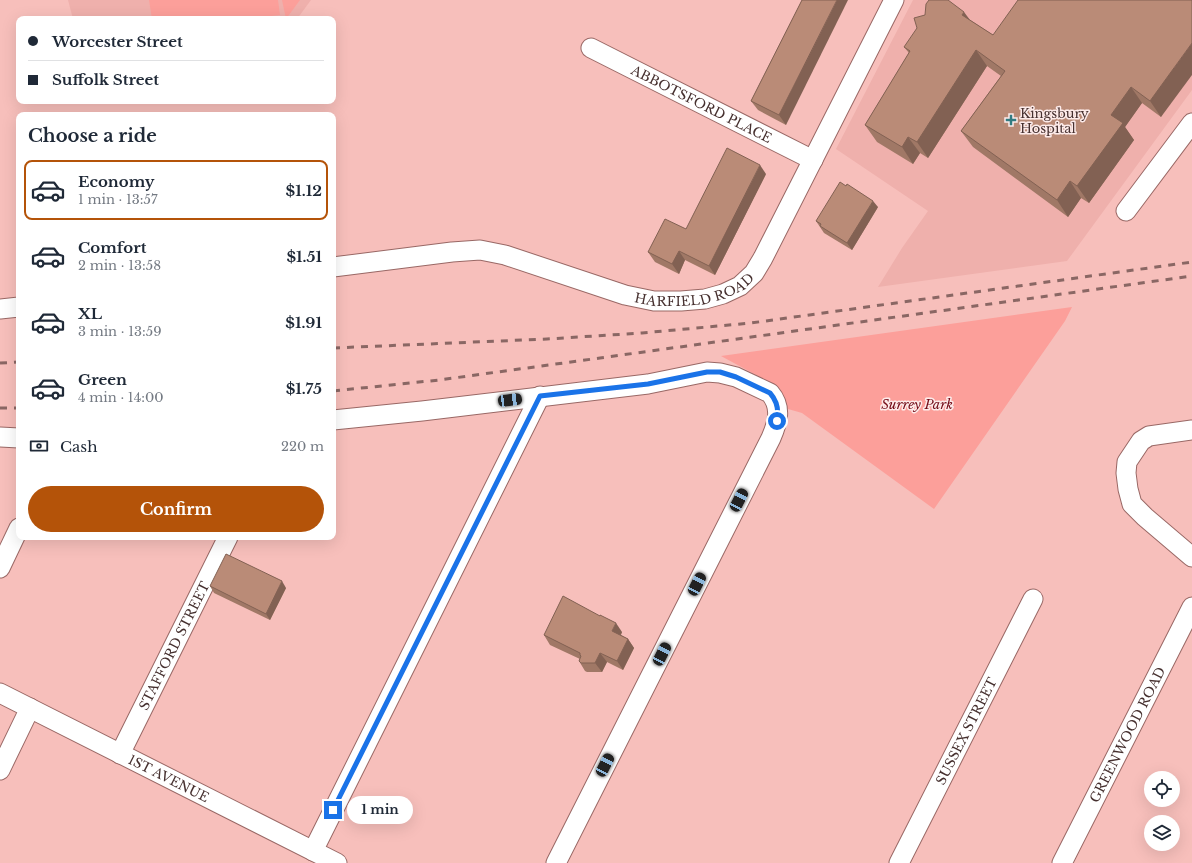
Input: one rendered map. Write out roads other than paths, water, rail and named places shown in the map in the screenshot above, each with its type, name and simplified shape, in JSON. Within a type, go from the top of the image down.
[{"type":"street","name":"HARFIELD ROAD","points":[[336,267],[452,252],[480,250],[505,255],[625,295],[654,301],[705,299],[723,294],[740,286],[754,273],[763,258],[894,0]]},
{"type":"street","name":"ABBOTSFORD PLACE","points":[[591,48],[813,160]]},
{"type":"street","points":[[1126,211],[1192,123]]},
{"type":"street","points":[[0,309],[16,307]]},
{"type":"street","points":[[336,420],[648,384],[707,372],[720,372],[736,377],[770,393],[778,407],[777,421],[771,438],[556,863]]},
{"type":"street","points":[[313,851],[540,396]]},
{"type":"street","points":[[1192,430],[1150,436],[1141,441],[1127,462],[1126,473],[1132,504],[1192,557]]},
{"type":"street","points":[[0,438],[16,438]]},
{"type":"street","points":[[0,568],[16,534]]},
{"type":"street","name":"STAFFORD STREET","points":[[120,754],[227,540]]},
{"type":"street","name":"SUSSEX STREET","points":[[899,863],[1034,599]]},
{"type":"street","name":"GREENWOOD ROAD","points":[[1062,863],[1192,607]]},
{"type":"street","name":"1ST AVENUE","points":[[0,693],[337,863]]},
{"type":"street","points":[[0,770],[30,708]]},
{"type":"railway","points":[[336,348],[547,339],[642,333],[751,323],[1192,262]]},
{"type":"railway","points":[[336,391],[439,380],[1192,276]]},
{"type":"railway","points":[[0,363],[16,362]]},
{"type":"railway","points":[[0,408],[16,408]]},
{"type":"place","name":"Kingsbury Hospital","points":[[1011,120]]},
{"type":"park label","name":"Surrey Park","points":[[917,404]]}]
